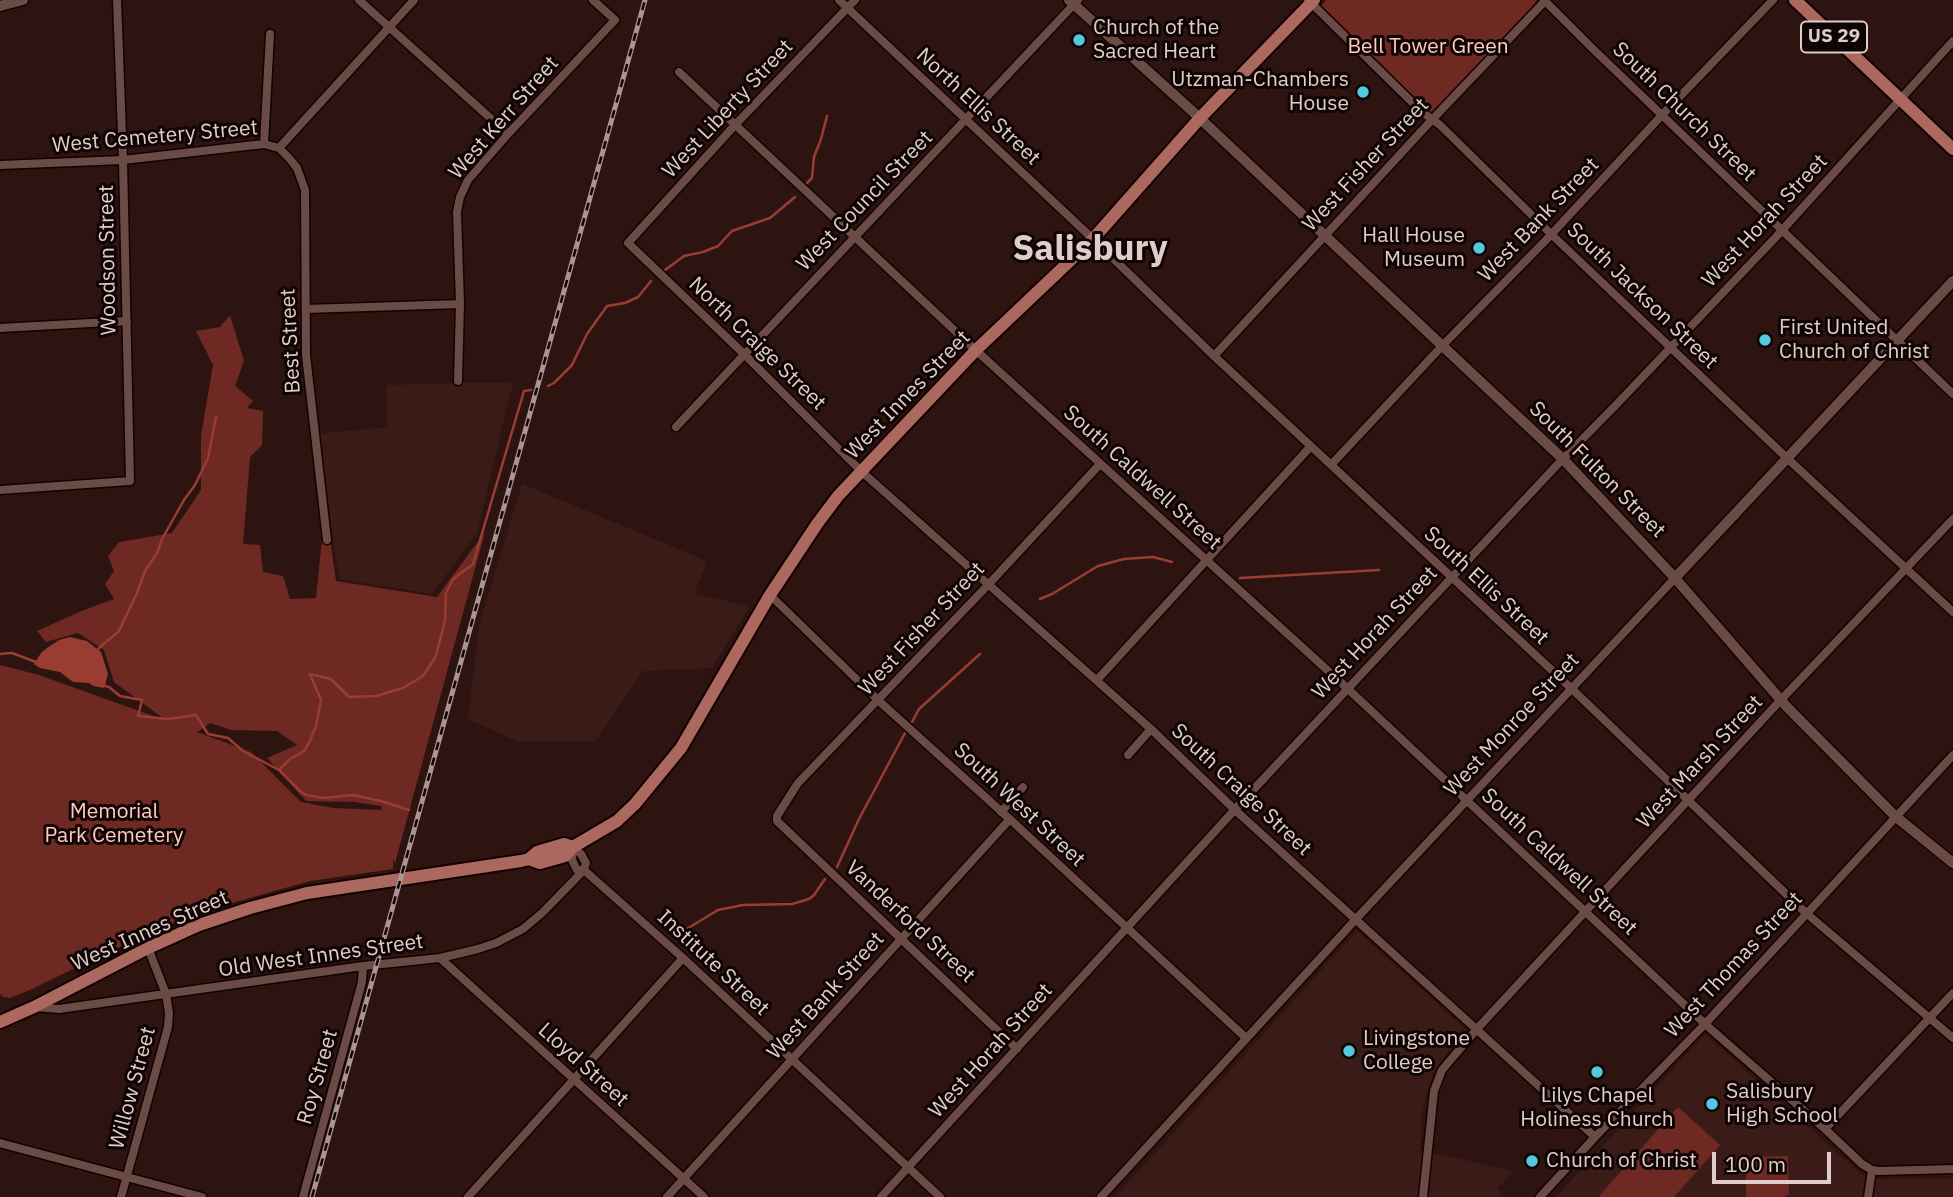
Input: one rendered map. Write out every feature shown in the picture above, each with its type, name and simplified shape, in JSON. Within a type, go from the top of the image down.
[{"type":"main road","name":"US 29","points":[[1795,0],[1953,149]]},
{"type":"main road","name":"West Innes Street","points":[[0,1022],[199,925],[250,908],[307,893],[529,859],[537,852],[557,846],[573,847],[617,821],[653,784],[681,748],[770,596],[838,496],[976,350],[1093,239],[1200,118],[1311,1]]},
{"type":"street","points":[[0,6],[23,0]]},
{"type":"street","name":"Woodson Street","points":[[0,490],[127,482],[131,478],[117,0]]},
{"type":"street","points":[[359,0],[508,134]]},
{"type":"street","name":"West Cemetery Street","points":[[0,165],[123,160],[264,144],[279,148],[414,0]]},
{"type":"street","name":"West Kerr Street","points":[[458,381],[460,304],[457,212],[460,197],[468,180],[508,134],[615,20],[593,0]]},
{"type":"street","name":"North Ellis Street","points":[[839,0],[1093,239]]},
{"type":"street","name":"West Liberty Street","points":[[628,243],[735,125],[855,0]]},
{"type":"street","name":"South Church Street","points":[[1545,0],[1953,394]]},
{"type":"street","name":"West Fisher Street","points":[[1214,356],[1545,0]]},
{"type":"street","name":"West Bank Street","points":[[1331,465],[1773,0]]},
{"type":"street","name":"South Jackson Street","points":[[1311,1],[1422,112],[1953,612]]},
{"type":"street","name":"South Fulton Street","points":[[1074,2],[1563,459],[1675,578],[1780,700],[1895,816],[1953,863]]},
{"type":"street","name":"West Council Street","points":[[677,427],[967,120],[1074,2]]},
{"type":"street","points":[[264,144],[270,34]]},
{"type":"street","name":"West Horah Street","points":[[881,1197],[1234,809],[1782,230],[1953,41]]},
{"type":"street","name":"South Caldwell Street","points":[[679,72],[976,350],[1347,688],[1705,1024],[1872,1170]]},
{"type":"street","name":"Best Street","points":[[279,148],[297,168],[305,190],[306,355],[327,540]]},
{"type":"street","name":"South Ellis Street","points":[[1093,239],[1806,913],[1953,1038]]},
{"type":"street","name":"North Craige Street","points":[[628,243],[861,471]]},
{"type":"street","name":"West Monroe Street","points":[[1101,1197],[1356,919],[1953,281]]},
{"type":"street","points":[[306,309],[460,304]]},
{"type":"street","points":[[0,328],[127,321]]},
{"type":"street","points":[[1097,680],[1311,446]]},
{"type":"street","name":"West Fisher Street","points":[[777,821],[777,816],[798,783],[879,701],[1100,464]]},
{"type":"street","name":"South Craige Street","points":[[861,471],[1151,729],[1234,809],[1595,1138]]},
{"type":"street","name":"West Marsh Street","points":[[1423,1197],[1434,1091],[1442,1070],[1780,700],[1953,519]]},
{"type":"street","name":"South West Street","points":[[770,596],[879,701],[1246,1038]]},
{"type":"street","points":[[1128,755],[1151,729]]},
{"type":"street","name":"West Thomas Street","points":[[1540,1197],[1705,1024],[1953,755]]},
{"type":"street","points":[[1001,812],[1023,787]]},
{"type":"street","name":"West Bank Street","points":[[667,1197],[1010,819]]},
{"type":"street","name":"Vanderford Street","points":[[777,821],[1017,1049]]},
{"type":"street","name":"Institute Street","points":[[573,847],[572,860],[577,870],[584,870],[683,958],[940,1197]]},
{"type":"street","name":"Old West Innes Street","points":[[34,1007],[60,1009],[363,966],[440,958],[496,943],[523,929],[584,870]]},
{"type":"street","name":"Willow Street","points":[[121,1197],[168,1027],[166,994],[149,948]]},
{"type":"street","name":"Lloyd Street","points":[[440,958],[704,1197]]},
{"type":"street","points":[[468,1197],[683,958]]},
{"type":"street","name":"Roy Street","points":[[303,1197],[362,982],[363,966]]},
{"type":"street","points":[[1825,1129],[1953,993]]},
{"type":"street","points":[[0,1143],[202,1197]]},
{"type":"street","points":[[1868,1197],[1872,1170],[1953,1169]]},
{"type":"shaded area","points":[[513,382],[477,533],[432,594],[339,579],[317,434],[387,427],[387,385]]},
{"type":"shaded area","points":[[522,484],[707,561],[694,594],[750,606],[712,668],[643,671],[595,742],[518,742],[468,719],[479,625]]},
{"type":"shaded area","points":[[70,637],[87,641],[101,652],[108,674],[104,688],[73,682],[60,672],[34,664],[47,648]]},
{"type":"shaded area","name":"Livingstone College","points":[[1357,931],[1466,1030],[1433,1072],[1422,1112],[1420,1150],[1515,1171],[1497,1188],[1505,1197],[1115,1197]]},
{"type":"shaded area","name":"Salisbury High School","points":[[1705,1034],[1861,1174],[1879,1179],[1953,1178],[1953,1197],[1556,1197]]},
{"type":"green space","name":"Bell Tower Green","points":[[1326,0],[1537,0],[1431,113],[1428,113],[1321,9]]},
{"type":"green space","name":"Memorial Park Cemetery","points":[[230,315],[244,361],[235,386],[253,401],[247,408],[263,411],[262,445],[250,457],[243,544],[260,545],[263,572],[283,576],[290,599],[316,598],[322,540],[330,539],[336,581],[437,597],[485,532],[395,863],[393,859],[393,869],[310,881],[204,911],[32,989],[10,998],[3,997],[0,994],[0,665],[39,675],[167,721],[114,682],[104,650],[78,633],[46,642],[37,631],[114,599],[105,584],[114,571],[108,556],[119,542],[172,533],[201,490],[201,435],[213,365],[196,331],[220,327]],"holes":[[[210,723],[231,730],[277,731],[297,745],[267,758],[306,801],[354,802],[381,806],[382,810],[333,808],[301,802],[251,752],[197,732]]]},
{"type":"green space","points":[[1678,1107],[1720,1145],[1674,1197],[1600,1197],[1599,1196]]},
{"type":"green space","points":[[1788,1156],[1789,1194],[1784,1197],[1746,1197],[1746,1157]]},
{"type":"waterway","points":[[807,183],[812,178],[814,157],[827,116]]},
{"type":"waterway","points":[[665,270],[684,256],[718,246],[732,231],[770,218],[795,197]]},
{"type":"waterway","points":[[548,386],[572,365],[587,334],[607,306],[625,303],[638,297],[651,281]]},
{"type":"waterway","points":[[279,770],[290,759],[304,751],[316,726],[321,700],[310,674],[331,679],[349,697],[376,696],[403,688],[423,676],[436,656],[445,620],[446,593],[453,579],[473,564],[524,391],[531,390]]},
{"type":"waterway","points":[[96,652],[119,631],[145,571],[195,485],[208,458],[216,417]]},
{"type":"waterway","points":[[1040,599],[1098,566],[1124,559],[1153,557],[1172,562]]},
{"type":"waterway","points":[[1240,578],[1379,570]]},
{"type":"waterway","points":[[0,654],[12,653],[36,662]]},
{"type":"waterway","points":[[912,722],[919,709],[980,654]]},
{"type":"waterway","points":[[102,685],[120,696],[142,700],[138,716],[168,719],[196,715],[208,734],[228,738],[243,751],[279,770],[306,795],[324,798],[353,795],[409,810]]},
{"type":"waterway","points":[[837,867],[859,819],[905,733]]},
{"type":"waterway","points":[[675,936],[718,910],[743,905],[792,904],[809,899],[825,879]]},
{"type":"railway","points":[[312,1197],[645,0]]},
{"type":"place","name":"Church of the Sacred Heart","points":[[1079,40]]},
{"type":"place","name":"Utzman-Chambers House","points":[[1363,92]]},
{"type":"place","name":"Hall House Museum","points":[[1479,248]]},
{"type":"place","name":"First United Church of Christ","points":[[1765,340]]},
{"type":"place","name":"Livingstone College","points":[[1349,1051]]},
{"type":"place","name":"Lilys Chapel Holiness Church","points":[[1597,1072]]},
{"type":"place","name":"Salisbury High School","points":[[1712,1104]]},
{"type":"place","name":"Church of Christ","points":[[1532,1161]]},
{"type":"district","name":"Salisbury","points":[[1090,250]]}]
